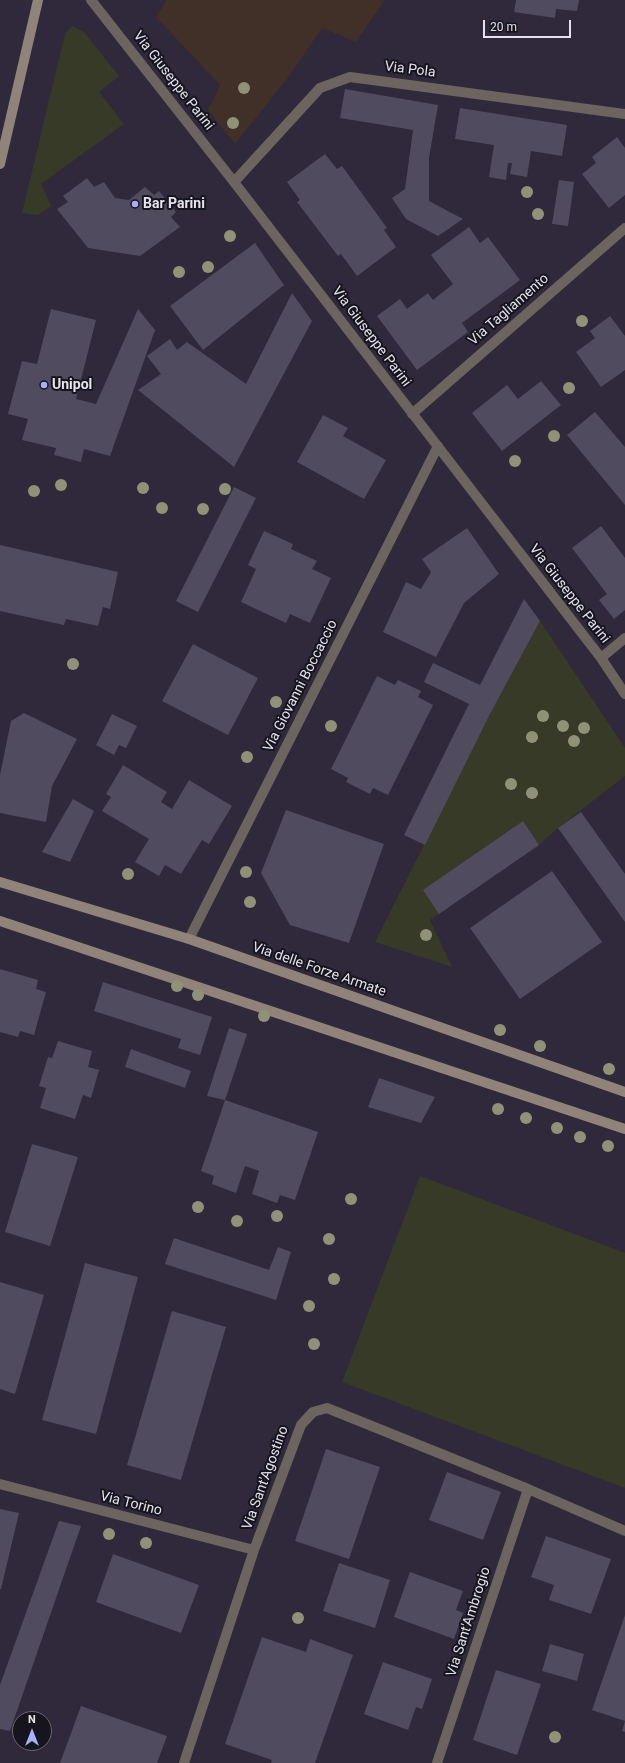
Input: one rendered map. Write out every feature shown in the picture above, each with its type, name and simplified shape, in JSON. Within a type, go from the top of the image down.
[{"type":"street","points":[[0,164],[38,0]]},
{"type":"street","name":"Via Giuseppe Parini","points":[[91,0],[438,446],[601,658],[625,694]]},
{"type":"street","name":"Via Pola","points":[[234,182],[320,88],[350,77],[491,94],[625,114]]},
{"type":"street","name":"Via Tagliamento","points":[[412,414],[625,228]]},
{"type":"street","name":"Via Giovanni Boccaccio","points":[[189,939],[438,446]]},
{"type":"street","points":[[601,658],[625,638]]},
{"type":"street","name":"Via delle Forze Armate","points":[[0,882],[189,939],[625,1092]]},
{"type":"street","points":[[0,921],[625,1130]]},
{"type":"street","name":"Via Sant'Agostino","points":[[184,1763],[254,1550],[301,1425],[313,1412],[327,1408],[528,1489],[625,1531]]},
{"type":"street","name":"Via Torino","points":[[0,1484],[254,1550]]},
{"type":"street","name":"Via Sant'Ambrogio","points":[[437,1763],[528,1489]]},
{"type":"shaded area","points":[[167,0],[385,0],[356,42],[322,28],[287,79],[235,144],[208,110],[220,85],[156,17]]},
{"type":"green space","points":[[72,26],[84,32],[119,76],[99,92],[124,124],[41,184],[51,206],[38,215],[22,213],[65,34]]},
{"type":"green space","points":[[540,621],[625,748],[625,776],[558,828],[539,845],[523,821],[439,914],[430,920],[452,967],[375,942],[490,714]]},
{"type":"green space","points":[[420,1176],[625,1253],[625,1488],[342,1382]]},
{"type":"building","points":[[516,0],[579,0],[577,11],[556,9],[555,18],[514,12]]},
{"type":"building","points":[[345,89],[438,105],[429,158],[429,201],[463,219],[438,236],[406,219],[392,198],[405,189],[413,130],[340,118]]},
{"type":"building","points":[[460,108],[567,125],[562,156],[531,151],[527,177],[510,174],[512,163],[508,163],[506,180],[489,177],[494,145],[455,139]]},
{"type":"building","points":[[617,137],[625,148],[625,195],[609,208],[582,174],[596,163],[592,157]]},
{"type":"building","points":[[325,154],[337,169],[342,166],[387,228],[384,230],[396,247],[357,276],[341,254],[338,256],[297,202],[300,200],[287,182]]},
{"type":"building","points":[[87,178],[94,187],[104,182],[115,198],[129,200],[145,187],[154,195],[159,191],[176,212],[171,217],[180,227],[140,256],[88,248],[57,209],[68,202],[63,196]]},
{"type":"building","points":[[559,180],[574,182],[568,226],[552,224]]},
{"type":"building","points":[[469,227],[480,243],[488,237],[520,280],[462,323],[468,332],[417,370],[377,316],[400,299],[407,309],[428,293],[433,300],[453,284],[431,255]]},
{"type":"building","points":[[255,243],[284,285],[203,350],[170,306]]},
{"type":"building","points":[[292,293],[312,321],[234,467],[138,390],[161,374],[147,356],[170,339],[177,350],[187,342],[246,384]]},
{"type":"building","points":[[51,309],[96,320],[76,399],[96,404],[138,309],[155,330],[110,456],[84,449],[81,462],[54,455],[56,448],[22,440],[28,419],[8,414],[22,361],[37,364]]},
{"type":"building","points":[[610,316],[625,336],[625,370],[601,387],[576,352],[595,338],[590,331]]},
{"type":"building","points":[[541,381],[561,405],[502,451],[472,413],[507,385],[518,399]]},
{"type":"building","points":[[595,412],[625,447],[625,505],[567,435]]},
{"type":"building","points":[[323,415],[348,428],[343,436],[386,460],[364,499],[297,462]]},
{"type":"building","points":[[234,487],[256,498],[198,612],[176,601]]},
{"type":"building","points":[[601,526],[625,558],[625,610],[614,619],[599,600],[607,594],[572,548]]},
{"type":"building","points":[[467,528],[499,574],[464,603],[436,657],[383,632],[406,582],[421,589],[431,572],[422,559]]},
{"type":"building","points":[[264,531],[293,544],[291,549],[317,561],[312,569],[331,578],[310,623],[290,614],[286,623],[241,602],[256,569],[248,565]]},
{"type":"building","points":[[0,545],[118,572],[110,609],[103,607],[98,626],[66,619],[64,625],[0,611]]},
{"type":"building","points":[[524,599],[540,621],[490,714],[425,845],[404,835],[469,704],[424,682],[433,663],[480,685]]},
{"type":"building","points":[[193,644],[258,678],[228,735],[162,701]]},
{"type":"building","points":[[377,676],[395,685],[398,680],[421,691],[418,697],[433,705],[388,795],[373,788],[370,794],[346,782],[348,778],[331,769]]},
{"type":"building","points":[[24,713],[77,739],[52,786],[46,822],[0,813],[0,775],[11,721]]},
{"type":"building","points":[[112,714],[137,726],[126,748],[119,745],[114,755],[96,745]]},
{"type":"building","points":[[123,765],[167,792],[161,802],[172,809],[189,780],[232,806],[209,844],[202,840],[181,874],[165,865],[159,876],[135,862],[149,839],[102,811],[111,797],[106,794]]},
{"type":"building","points":[[73,799],[94,811],[70,862],[42,852]]},
{"type":"building","points":[[286,810],[384,844],[349,943],[290,925],[261,873]]},
{"type":"building","points":[[581,812],[625,874],[625,922],[558,828]]},
{"type":"building","points":[[523,821],[539,845],[439,914],[423,890]]},
{"type":"building","points":[[552,871],[602,942],[520,999],[470,928]]},
{"type":"building","points":[[0,969],[38,980],[36,989],[46,992],[34,1035],[20,1031],[18,1037],[0,1032]]},
{"type":"building","points":[[103,982],[212,1017],[200,1055],[178,1048],[181,1039],[94,1011]]},
{"type":"building","points":[[229,1028],[247,1034],[225,1100],[207,1096]]},
{"type":"building","points":[[58,1041],[92,1051],[88,1067],[99,1070],[91,1098],[83,1095],[75,1119],[40,1108],[46,1088],[39,1086],[48,1057],[52,1058]]},
{"type":"building","points":[[131,1049],[191,1071],[185,1088],[125,1067]]},
{"type":"building","points":[[379,1078],[435,1097],[421,1123],[368,1107]]},
{"type":"building","points":[[225,1100],[318,1132],[295,1200],[280,1195],[277,1203],[252,1194],[259,1171],[245,1166],[236,1193],[212,1184],[214,1176],[201,1171]]},
{"type":"building","points":[[32,1144],[78,1157],[50,1246],[5,1232]]},
{"type":"building","points":[[174,1238],[269,1270],[278,1247],[291,1252],[276,1300],[165,1264]]},
{"type":"building","points":[[85,1263],[138,1277],[96,1434],[42,1420]]},
{"type":"building","points":[[0,1282],[44,1295],[15,1394],[0,1389]]},
{"type":"building","points":[[172,1311],[226,1327],[181,1480],[127,1465]]},
{"type":"building","points":[[326,1449],[380,1467],[349,1559],[295,1541]]},
{"type":"building","points":[[447,1472],[501,1492],[483,1540],[429,1520]]},
{"type":"building","points":[[0,1509],[19,1513],[1,1589],[0,1589]]},
{"type":"building","points":[[59,1521],[81,1526],[17,1711],[12,1711],[12,1725],[10,1731],[0,1729],[0,1685]]},
{"type":"building","points":[[546,1536],[611,1559],[591,1614],[549,1600],[554,1585],[531,1577]]},
{"type":"building","points":[[113,1554],[199,1585],[181,1633],[96,1602]]},
{"type":"building","points":[[339,1563],[390,1580],[375,1628],[323,1611]]},
{"type":"building","points":[[410,1572],[463,1591],[456,1610],[463,1613],[454,1639],[394,1617]]},
{"type":"building","points":[[625,1615],[625,1721],[592,1710]]},
{"type":"building","points":[[262,1637],[306,1652],[310,1639],[353,1655],[315,1763],[271,1763],[272,1760],[225,1744]]},
{"type":"building","points":[[550,1644],[584,1654],[577,1681],[542,1671]]},
{"type":"building","points":[[383,1662],[432,1679],[422,1709],[416,1707],[408,1730],[364,1714]]},
{"type":"building","points":[[496,1670],[541,1684],[517,1755],[473,1740]]},
{"type":"building","points":[[81,1706],[167,1736],[157,1763],[60,1763]]},
{"type":"building","points":[[625,1721],[625,1732],[622,1731]]},
{"type":"place","name":"Bar Parini","points":[[135,204]]},
{"type":"place","name":"Unipol","points":[[44,385]]}]
